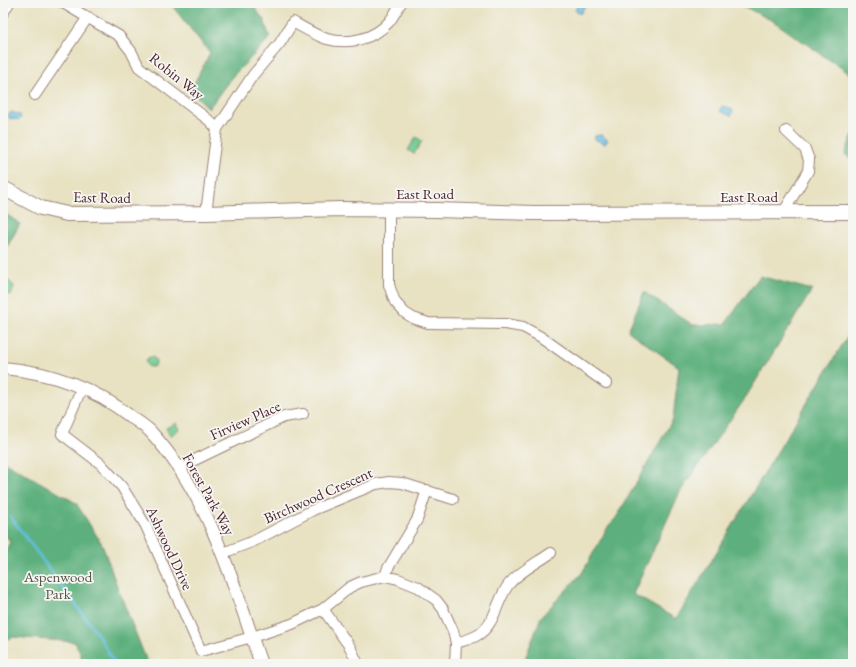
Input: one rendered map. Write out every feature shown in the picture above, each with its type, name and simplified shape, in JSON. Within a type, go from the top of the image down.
[{"type":"main road","name":"East Road","points":[[3,188],[41,208],[67,214],[206,214],[340,209],[533,213],[853,212]]},
{"type":"street","points":[[3,14],[9,3]]},
{"type":"street","name":"Robin Way","points":[[63,3],[119,36],[131,51],[139,67],[210,121],[217,129]]},
{"type":"street","points":[[206,214],[217,129],[252,75],[280,43],[293,22],[327,39],[355,41],[370,36],[385,26],[391,20],[401,3]]},
{"type":"street","points":[[35,95],[88,17]]},
{"type":"street","points":[[783,213],[808,171],[809,160],[805,148],[786,131]]},
{"type":"street","points":[[388,210],[390,285],[395,302],[405,313],[413,318],[428,323],[505,324],[522,327],[541,337],[606,383]]},
{"type":"street","name":"Forest Park Way","points":[[3,368],[32,371],[82,387],[115,404],[149,430],[178,468],[201,507],[223,553],[238,593],[261,664]]},
{"type":"street","name":"Ashwood Drive","points":[[82,387],[62,434],[101,464],[122,487],[146,526],[201,652],[252,638]]},
{"type":"street","name":"Firview Place","points":[[178,468],[284,417],[302,414]]},
{"type":"street","name":"Birchwood Crescent","points":[[223,553],[254,541],[313,510],[372,485],[384,482],[398,482],[453,499]]},
{"type":"street","points":[[385,576],[388,568],[417,520],[427,490]]},
{"type":"street","points":[[456,643],[476,636],[482,632],[490,622],[500,598],[509,585],[516,577],[551,553]]},
{"type":"street","points":[[252,638],[292,624],[322,609],[350,588],[361,582],[385,576],[398,579],[418,587],[436,600],[443,608],[453,631],[456,643],[455,664]]},
{"type":"street","points":[[322,609],[350,648],[358,664]]},
{"type":"green space","points":[[176,3],[251,3],[264,20],[270,38],[231,78],[209,108],[190,91],[210,53],[173,7]]},
{"type":"green space","points":[[737,3],[853,3],[853,76],[773,21]]},
{"type":"green space","points":[[853,134],[853,162],[845,154]]},
{"type":"green space","points":[[416,137],[422,141],[414,154],[408,150]]},
{"type":"green space","points":[[3,212],[20,224],[3,254]]},
{"type":"green space","points":[[760,276],[812,290],[744,400],[680,492],[633,594],[676,619],[847,337],[853,341],[853,664],[523,664],[541,617],[582,573],[609,525],[616,518],[673,419],[679,367],[628,331],[644,292],[693,325],[725,324]]},
{"type":"green space","points":[[3,280],[9,281],[14,286],[12,294],[6,295],[4,299],[3,298]]},
{"type":"green space","points":[[149,357],[153,357],[155,358],[155,366],[149,367],[146,364],[146,360]]},
{"type":"green space","points":[[176,423],[179,429],[170,436],[166,428]]},
{"type":"green space","name":"Aspenwood Park","points":[[3,461],[76,503],[102,544],[148,664],[81,664],[81,655],[75,642],[13,637],[3,641],[3,555],[10,542],[3,531]]},
{"type":"water","points":[[579,3],[587,3],[580,14],[575,10]]},
{"type":"water","points":[[722,106],[733,110],[731,116],[720,111]]},
{"type":"water","points":[[11,112],[20,115],[21,118],[19,120],[9,118],[8,115]]},
{"type":"water","points":[[601,135],[608,140],[605,144],[594,139],[595,136]]},
{"type":"waterway","points":[[10,516],[99,636],[115,664]]}]
